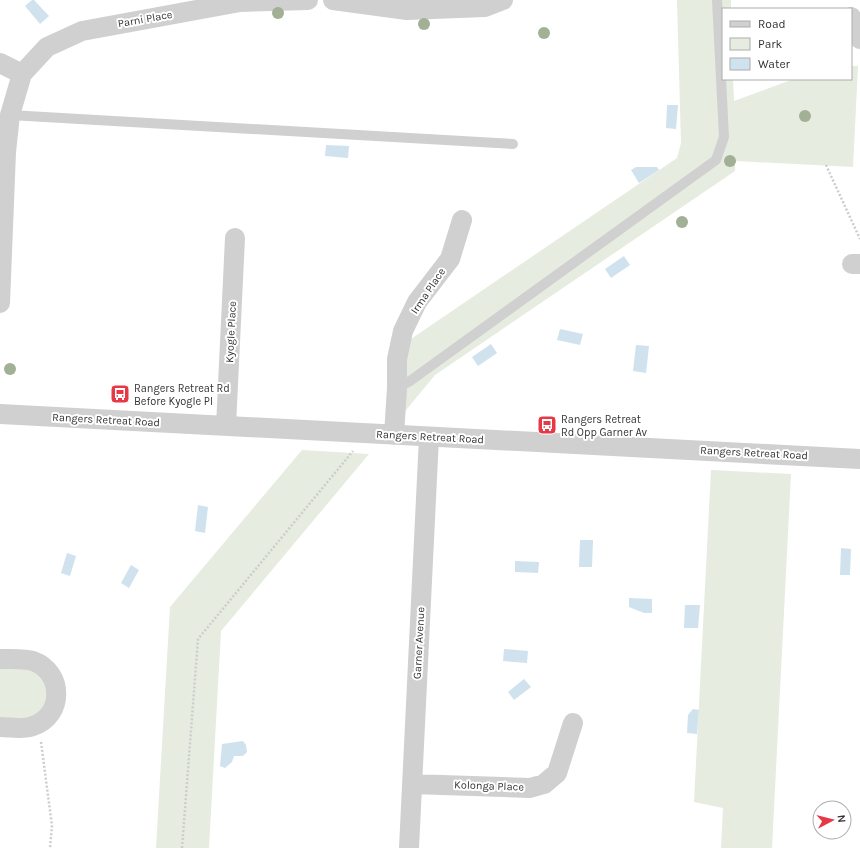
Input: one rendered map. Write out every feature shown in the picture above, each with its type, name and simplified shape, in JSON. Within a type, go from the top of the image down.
[{"type":"street","name":"Parni Place","points":[[22,74],[47,47],[82,31],[240,2],[308,0]]},
{"type":"street","points":[[334,0],[407,10],[485,7],[503,0]]},
{"type":"street","points":[[852,22],[855,35],[860,39]]},
{"type":"street","points":[[0,63],[22,74],[10,115],[6,152],[0,303]]},
{"type":"street","name":"Irma Place","points":[[394,435],[397,359],[403,331],[417,302],[450,259],[462,220]]},
{"type":"street","name":"Kyogle Place","points":[[226,426],[235,238]]},
{"type":"street","name":"Rangers Retreat Road","points":[[0,414],[860,459]]},
{"type":"street","name":"Garner Avenue","points":[[409,848],[429,437]]},
{"type":"street","points":[[0,658],[32,661],[42,666],[50,673],[55,683],[57,694],[55,705],[43,722],[27,728],[0,727]]},
{"type":"street","name":"Kolonga Place","points":[[412,784],[530,788],[544,784],[557,773],[573,723]]},
{"type":"lane","points":[[397,388],[410,381],[716,160],[724,137],[717,0]]},
{"type":"lane","points":[[10,115],[514,144]]},
{"type":"path","points":[[826,165],[860,239]]},
{"type":"path","points":[[182,848],[198,639],[367,434]]},
{"type":"path","points":[[43,722],[40,737],[52,826],[50,848]]},
{"type":"green space","points":[[677,0],[731,0],[731,8],[722,8],[722,80],[733,80],[734,101],[791,80],[852,80],[852,66],[858,66],[853,167],[735,161],[735,171],[435,375],[397,421],[408,341],[677,158],[681,143]]},
{"type":"green space","points":[[302,450],[369,454],[221,631],[209,848],[156,848],[170,607]]},
{"type":"green space","points":[[711,470],[791,474],[772,848],[721,848],[723,808],[694,802]]},
{"type":"green space","points":[[0,664],[38,671],[49,686],[47,704],[36,715],[22,722],[0,720]]},
{"type":"water","points":[[34,0],[49,16],[40,24],[25,6]]},
{"type":"water","points":[[667,105],[678,105],[676,129],[666,128]]},
{"type":"water","points":[[326,145],[349,146],[348,158],[325,156]]},
{"type":"water","points":[[636,167],[657,167],[659,170],[639,183],[631,170]]},
{"type":"water","points":[[624,256],[630,265],[611,278],[605,269]]},
{"type":"water","points":[[560,329],[583,334],[580,345],[557,340]]},
{"type":"water","points":[[491,344],[497,353],[478,366],[472,357]]},
{"type":"water","points":[[636,345],[649,346],[646,373],[633,371]]},
{"type":"water","points":[[198,505],[208,507],[205,533],[195,531]]},
{"type":"water","points":[[580,540],[593,540],[592,567],[579,567]]},
{"type":"water","points":[[841,548],[851,549],[850,575],[840,575]]},
{"type":"water","points":[[67,553],[76,556],[70,576],[61,573]]},
{"type":"water","points":[[515,561],[539,562],[538,573],[515,572]]},
{"type":"water","points":[[131,565],[139,570],[129,588],[121,583]]},
{"type":"water","points":[[629,598],[652,599],[652,613],[644,613],[629,607]]},
{"type":"water","points":[[685,605],[700,605],[698,628],[684,628]]},
{"type":"water","points":[[504,649],[528,651],[527,663],[503,661]]},
{"type":"water","points":[[524,679],[531,687],[514,700],[508,692]]},
{"type":"water","points":[[693,709],[699,710],[697,734],[687,733],[688,715]]},
{"type":"water","points":[[243,741],[246,745],[247,752],[243,756],[234,756],[232,762],[225,768],[220,766],[222,744]]},
{"type":"place","name":"Rangers Retreat Rd Before Kyogle Pl","points":[[120,394]]},
{"type":"place","name":"Rangers Retreat Rd Opp Garner Av","points":[[547,425]]}]
